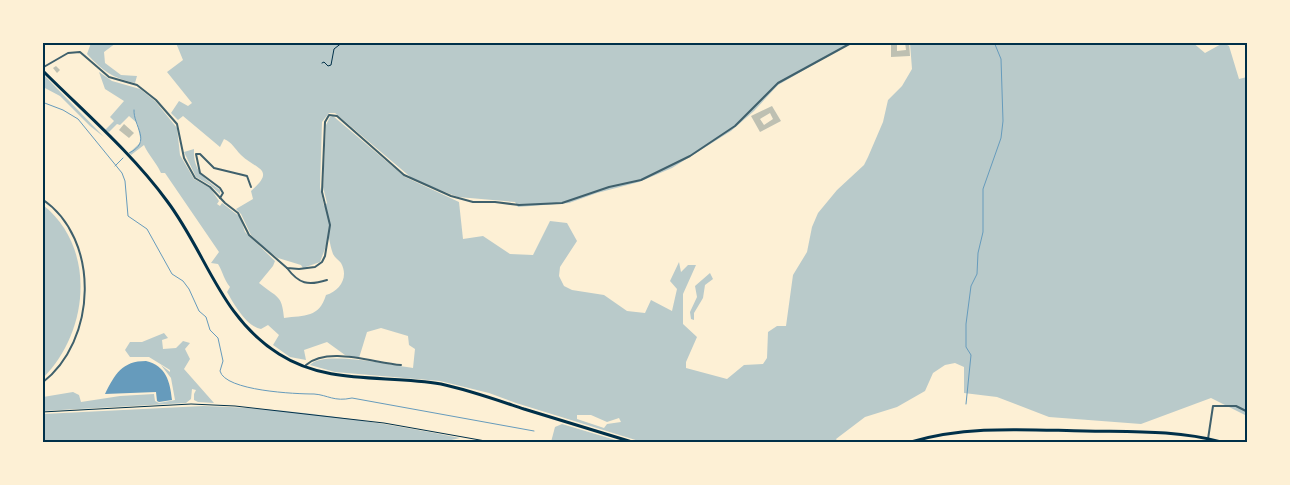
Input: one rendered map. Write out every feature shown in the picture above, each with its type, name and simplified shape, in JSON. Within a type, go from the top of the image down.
[{"type":"main road","points":[[42,69],[166,199],[190,234],[224,300],[239,321],[271,349],[304,367],[346,377],[407,380],[448,386],[632,442]]},
{"type":"main road","points":[[911,442],[947,434],[989,430],[1163,433],[1222,442]]},
{"type":"street","points":[[287,268],[299,269],[315,266],[322,262],[327,252],[330,219],[323,199],[322,184],[325,122],[329,115],[337,116],[404,175],[451,196],[473,202],[525,205],[562,203],[606,188],[641,180],[690,156],[735,126],[778,83],[853,42]]},
{"type":"street","points":[[42,69],[61,56],[77,51],[84,53],[108,77],[140,87],[156,100],[177,124],[184,158],[194,178],[210,187],[241,216],[249,235],[287,268],[298,282],[308,285],[327,280]]},
{"type":"street","points":[[220,198],[223,193],[222,190],[200,173],[196,154],[200,154],[214,168],[244,174],[251,187]]},
{"type":"street","points":[[42,199],[58,213],[71,232],[82,260],[85,288],[82,316],[75,338],[63,360],[42,383]]},
{"type":"street","points":[[304,367],[317,358],[334,356],[401,364]]},
{"type":"street","points":[[1208,439],[1213,406],[1236,406],[1248,412]]},
{"type":"path","points":[[322,63],[331,64],[334,49],[343,42]]},
{"type":"path","points":[[42,412],[191,404],[235,406],[384,424],[491,442]]},
{"type":"shaded area","points":[[1192,42],[1205,53],[1223,43],[1229,46],[1239,79],[1247,77],[1247,416],[1211,398],[1141,424],[1049,417],[997,397],[964,393],[964,367],[955,363],[945,365],[933,373],[925,391],[897,407],[865,417],[836,439],[838,442],[642,442],[489,393],[440,381],[335,372],[310,365],[317,361],[328,359],[343,359],[413,368],[415,349],[409,345],[408,336],[381,328],[367,332],[359,358],[345,355],[327,342],[304,350],[306,360],[290,357],[273,345],[279,335],[268,325],[261,329],[250,324],[237,308],[227,292],[230,287],[218,264],[211,263],[219,252],[165,173],[161,173],[144,145],[131,155],[129,153],[141,142],[137,123],[129,116],[109,132],[105,130],[114,121],[110,117],[124,101],[105,89],[99,72],[112,81],[140,89],[155,101],[177,128],[180,155],[194,179],[210,188],[219,201],[217,204],[220,206],[222,203],[240,217],[245,232],[275,261],[259,283],[278,297],[282,305],[284,318],[315,312],[326,295],[342,283],[343,268],[333,254],[329,238],[320,262],[303,268],[301,265],[278,258],[251,235],[241,214],[236,209],[253,199],[251,191],[258,184],[263,174],[258,167],[247,160],[224,139],[220,147],[183,116],[178,120],[171,113],[179,101],[188,106],[192,103],[167,72],[183,60],[176,43],[851,43],[778,85],[754,111],[731,131],[672,168],[639,182],[597,193],[569,203],[518,207],[515,202],[458,197],[414,180],[335,113],[329,113],[322,122],[320,187],[324,206],[327,203],[323,187],[326,125],[330,117],[333,116],[405,177],[459,202],[463,239],[483,236],[510,254],[533,255],[550,221],[567,223],[577,241],[560,267],[559,276],[564,286],[572,290],[604,295],[627,311],[645,313],[651,300],[672,311],[677,289],[670,281],[679,262],[681,272],[688,265],[696,265],[683,294],[683,324],[697,337],[686,362],[686,368],[727,379],[744,365],[763,364],[767,358],[768,332],[777,326],[786,326],[793,275],[807,252],[812,227],[818,213],[837,190],[864,165],[883,122],[888,100],[902,86],[912,69],[910,43]],"holes":[[[577,415],[591,415],[607,422],[619,418],[621,422],[607,424],[604,428],[577,419]]]},
{"type":"shaded area","points":[[91,43],[116,43],[104,52],[105,63],[121,75],[137,76],[135,83],[114,76],[98,65],[87,54]]},
{"type":"shaded area","points":[[42,73],[104,137],[60,96],[43,87]]},
{"type":"shaded area","points":[[194,149],[195,163],[204,178],[220,190],[220,194],[210,185],[196,177],[184,152]]},
{"type":"shaded area","points":[[43,205],[60,223],[72,244],[79,267],[80,290],[77,314],[70,338],[58,359],[43,378]]},
{"type":"shaded area","points":[[710,273],[713,279],[705,285],[703,298],[694,313],[694,320],[691,319],[690,312],[697,297],[695,286]]},
{"type":"shaded area","points":[[164,333],[168,338],[162,340],[163,349],[176,348],[183,341],[190,343],[185,349],[190,359],[184,369],[214,403],[194,400],[196,390],[192,389],[191,399],[186,403],[43,411],[43,397],[73,392],[79,395],[81,402],[120,396],[154,394],[155,401],[159,403],[175,400],[171,378],[161,365],[170,372],[170,370],[149,357],[130,357],[125,350],[130,342],[142,342]]},
{"type":"shaded area","points":[[203,406],[268,409],[333,416],[460,438],[443,442],[43,442],[43,414]]},
{"type":"shaded area","points":[[562,424],[622,442],[551,442],[555,427]]},
{"type":"water","points":[[146,361],[153,363],[166,375],[172,400],[157,401],[156,392],[105,394],[120,370],[131,363]]},
{"type":"building","points":[[891,42],[901,42],[897,44],[897,51],[906,50],[905,42],[909,42],[910,56],[891,57]]},
{"type":"building","points":[[56,66],[60,70],[57,73],[53,68]]},
{"type":"building","points":[[772,106],[781,121],[760,132],[751,116]],"holes":[[[770,113],[773,119],[764,125],[760,119]]]},
{"type":"building","points":[[124,124],[134,133],[129,138],[119,130]]},
{"type":"waterway","points":[[966,404],[971,355],[966,347],[966,324],[971,286],[977,274],[978,253],[983,232],[983,189],[1001,138],[1003,121],[1001,59],[994,42]]},
{"type":"waterway","points":[[42,102],[63,110],[78,119],[122,173],[125,181],[128,216],[147,229],[172,274],[183,281],[189,289],[199,311],[206,317],[210,330],[218,338],[223,361],[220,371],[225,378],[234,383],[262,390],[314,394],[336,399],[352,398],[534,431]]},
{"type":"waterway","points":[[129,153],[136,149],[141,139],[134,110]]},
{"type":"waterway","points":[[115,166],[123,158]]}]
